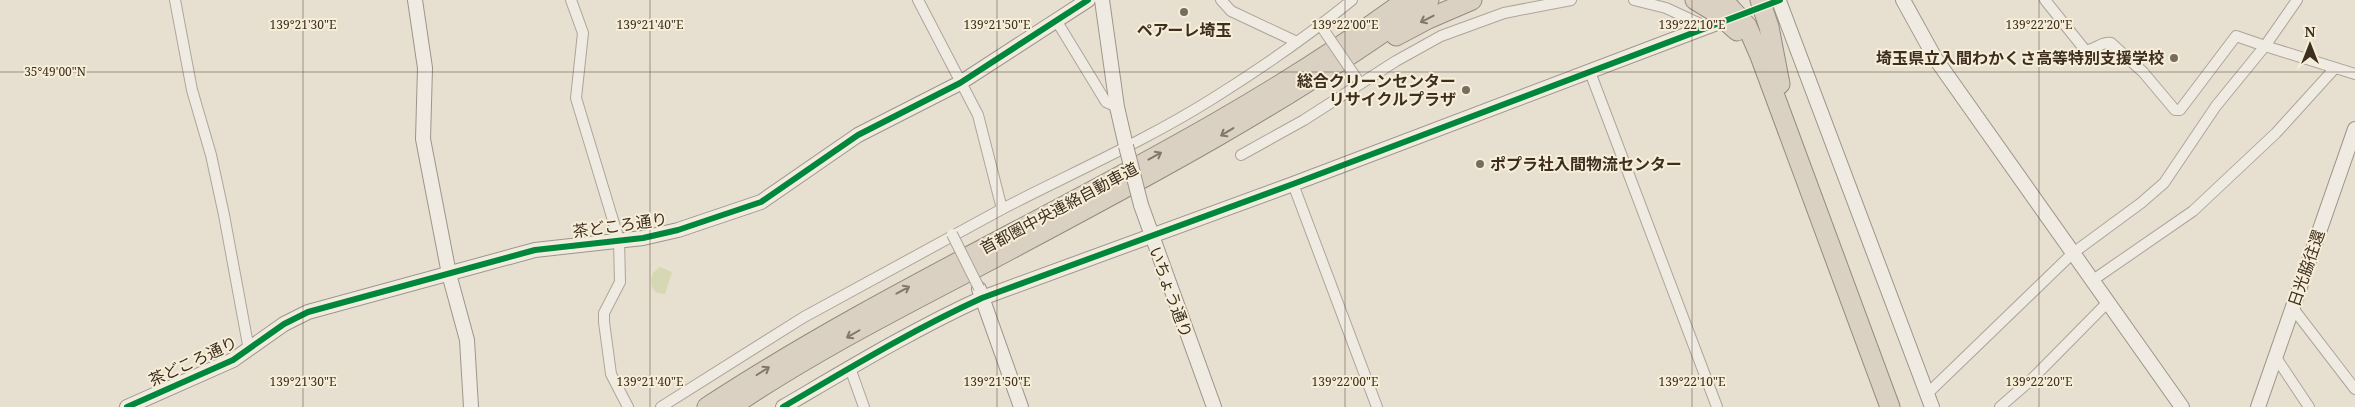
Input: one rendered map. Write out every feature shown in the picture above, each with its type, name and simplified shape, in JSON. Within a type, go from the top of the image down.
[{"type":"highway","points":[[1274,88],[1398,0]]},
{"type":"highway","name":"首都圏中央連絡自動車道","points":[[707,407],[808,343],[1159,154],[1274,88],[1351,39],[1406,0]]},
{"type":"highway","name":"首都圏中央連絡自動車道","points":[[731,407],[896,309],[1213,141],[1360,50],[1429,0]]},
{"type":"highway","points":[[1258,113],[1428,19],[1472,0]]},
{"type":"highway","points":[[1695,0],[1718,14],[1735,28],[1760,56]]},
{"type":"highway","points":[[1723,0],[1747,26],[1760,56],[1890,407]]},
{"type":"highway","points":[[1738,0],[1748,13],[1783,99],[1901,407]]},
{"type":"highway","points":[[1772,1],[1769,27],[1783,99]]},
{"type":"street","points":[[175,0],[192,90],[211,155],[224,215],[249,350]]},
{"type":"street","points":[[415,0],[425,63],[426,89],[422,139],[449,274],[467,340],[471,407]]},
{"type":"street","points":[[571,0],[583,34],[576,98],[619,240],[620,282],[604,313],[604,322],[612,374],[628,407]]},
{"type":"street","points":[[918,0],[978,115],[1002,209]]},
{"type":"street","name":"茶どころ通り","points":[[127,407],[234,360],[284,324],[308,312],[535,250],[643,238],[678,230],[761,202],[858,135],[960,83],[1088,0]]},
{"type":"street","name":"いちょう通り","points":[[1102,0],[1117,107],[1141,206],[1214,407]]},
{"type":"street","points":[[1221,0],[1230,11],[1297,42]]},
{"type":"street","points":[[665,406],[804,316],[952,234],[1126,146],[1211,100],[1322,27],[1352,0]]},
{"type":"street","points":[[1241,156],[1304,120],[1359,81],[1441,36],[1504,13],[1571,0]]},
{"type":"street","points":[[1634,0],[1666,8],[1712,25]]},
{"type":"street","points":[[1902,0],[1935,58],[2182,407]]},
{"type":"street","points":[[2045,0],[2086,50],[2091,50],[2104,43],[2111,43],[2143,72],[2175,110],[2180,110],[2236,36],[2355,74]]},
{"type":"street","points":[[1772,1],[1930,400],[2073,254],[2141,203],[2164,183],[2216,106],[2265,46],[2296,0]]},
{"type":"street","points":[[1056,20],[1106,102],[1117,107]]},
{"type":"street","points":[[784,407],[981,293],[1293,184],[1712,25]]},
{"type":"street","points":[[1322,27],[1359,81]]},
{"type":"street","points":[[2093,280],[2193,211],[2276,133],[2335,68]]},
{"type":"street","points":[[1590,72],[1717,407]]},
{"type":"street","name":"日光脇往還","points":[[2258,407],[2355,129]]},
{"type":"street","points":[[1293,184],[1377,407]]},
{"type":"street","points":[[952,234],[981,293],[1021,407]]},
{"type":"street","points":[[2000,407],[2032,379],[2108,302]]},
{"type":"street","points":[[2292,307],[2355,389]]},
{"type":"street","points":[[2275,356],[2309,407]]},
{"type":"street","points":[[850,368],[864,407]]},
{"type":"green space","points":[[660,267],[672,272],[665,294],[660,294],[654,290],[651,284],[653,273]]},
{"type":"cycle path","points":[[127,407],[233,360],[284,324],[308,312],[535,250],[643,238],[678,230],[761,202],[858,135],[960,83],[1088,0]]},
{"type":"cycle path","points":[[783,407],[906,336],[982,298],[1293,184],[1780,0]]},
{"type":"place","name":"ペアーレ埼玉","points":[[1184,12]]},
{"type":"place","name":"埼玉県立入間わかくさ高等特別支援学校","points":[[2174,58]]},
{"type":"place","name":"総合クリーンセンター リサイクルプラザ","points":[[1466,90]]},
{"type":"place","name":"ポプラ社入間物流センター","points":[[1480,164]]}]
